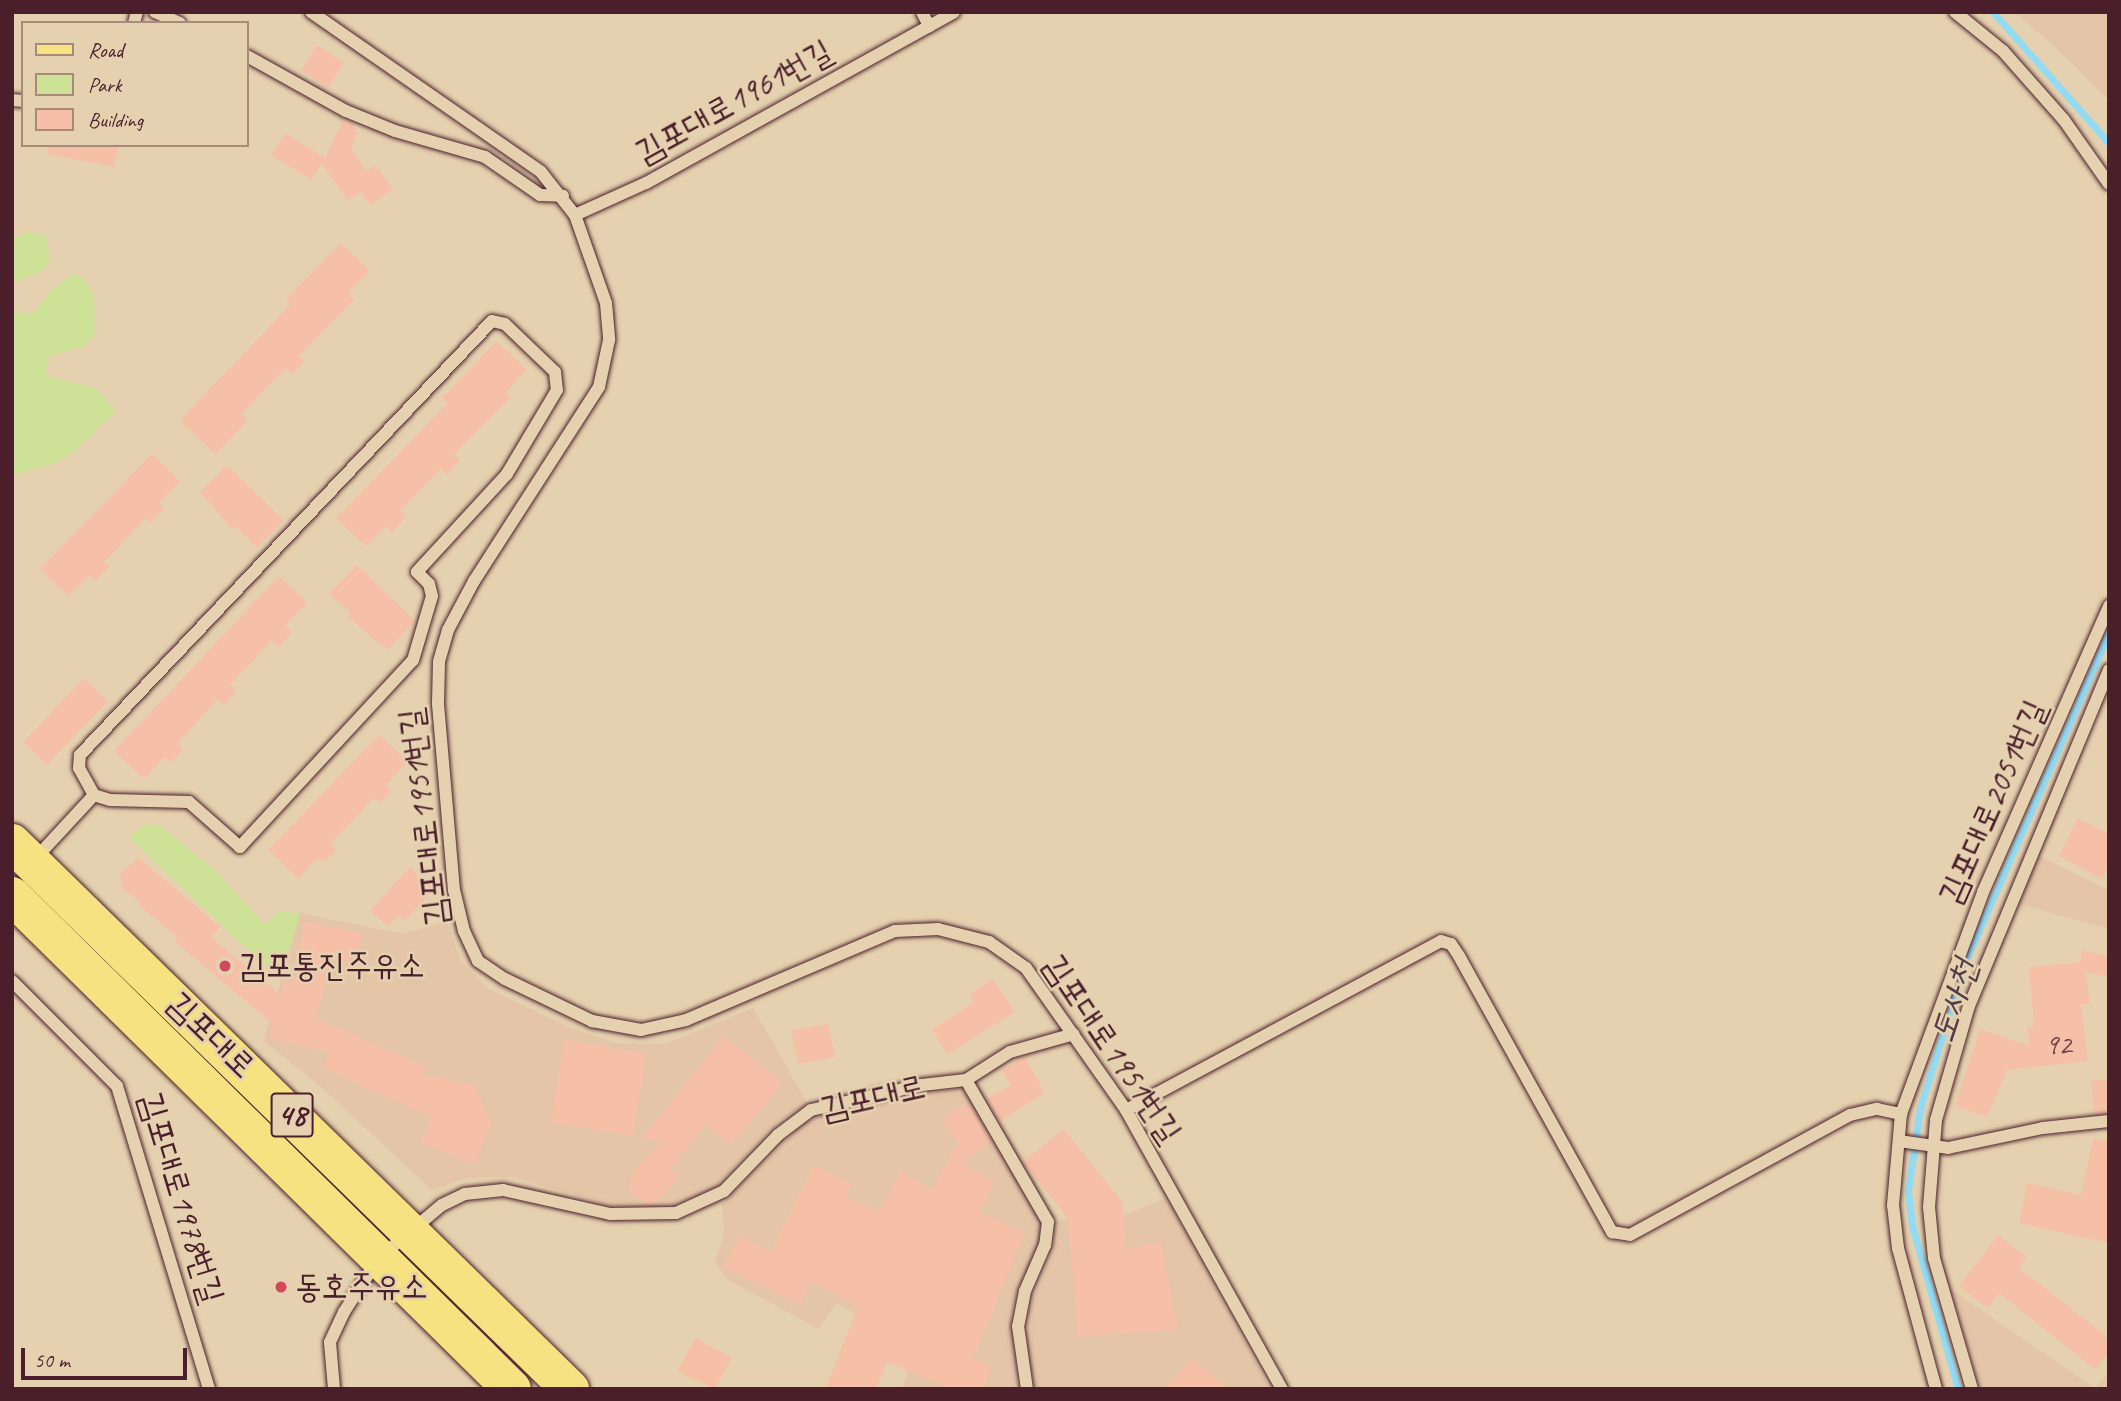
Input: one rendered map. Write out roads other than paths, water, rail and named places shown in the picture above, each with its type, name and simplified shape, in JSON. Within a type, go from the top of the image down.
[{"type":"main road","name":"김포대로","points":[[19,869],[408,1229],[570,1389]]},
{"type":"main road","name":"김포대로","points":[[19,869],[379,1258],[512,1389]]},
{"type":"lane","points":[[155,12],[175,21]]},
{"type":"lane","name":"김포대로1951번길","points":[[311,12],[528,160],[563,196],[575,215],[606,303],[609,340],[604,374],[474,581],[455,615],[439,662],[438,704],[454,890],[464,932],[478,961],[505,979],[592,1021],[641,1030],[685,1020],[895,931],[938,929],[989,942],[1010,953],[1026,968],[1126,1110],[1282,1389]]},
{"type":"lane","points":[[922,12],[929,26]]},
{"type":"lane","name":"김포대로1961번길","points":[[575,215],[646,183],[954,12]]},
{"type":"lane","points":[[1955,12],[2003,51],[2064,120],[2109,184]]},
{"type":"lane","points":[[248,57],[346,111],[395,131],[485,157],[540,195],[563,196]]},
{"type":"lane","points":[[499,320],[555,372],[557,390],[507,474],[417,572],[432,596],[417,654],[240,847],[189,802],[110,800],[94,794],[79,768],[80,755],[485,326],[499,320]]},
{"type":"lane","name":"김포대로2051번길","points":[[1936,1389],[1898,1248],[1893,1205],[1901,1142],[1901,1114],[1983,892],[2109,606]]},
{"type":"lane","points":[[1972,1389],[1934,1258],[1929,1207],[1928,1147],[1948,1070],[1969,1006],[2109,670]]},
{"type":"lane","points":[[19,869],[94,794]]},
{"type":"lane","points":[[1126,1110],[1441,940],[1451,944],[1459,956],[1612,1232],[1630,1235],[1850,1115],[1877,1109],[1901,1114]]},
{"type":"lane","name":"김포대로1978번길","points":[[12,981],[117,1086],[209,1389]]},
{"type":"lane","points":[[966,1080],[1010,1052],[1074,1034]]},
{"type":"lane","name":"김포대로","points":[[379,1258],[408,1229],[442,1205],[484,1190],[521,1192],[610,1214],[676,1213],[724,1191],[778,1135],[811,1110],[922,1085],[966,1080],[1048,1222],[1045,1245],[1025,1291],[1017,1326],[1027,1389]]},
{"type":"lane","points":[[1901,1142],[1928,1147],[2109,1121]]},
{"type":"lane","points":[[334,1389],[330,1342],[379,1258]]},
{"type":"waterway","name":"도사천","points":[[1993,12],[2109,143]]},
{"type":"waterway","name":"도사천","points":[[1958,1389],[1912,1225],[1908,1191],[1920,1108],[1965,962],[2109,633]]},
{"type":"place","name":"김포통진주유소","points":[[225,966]]},
{"type":"place","name":"동호주유소","points":[[281,1287]]}]
